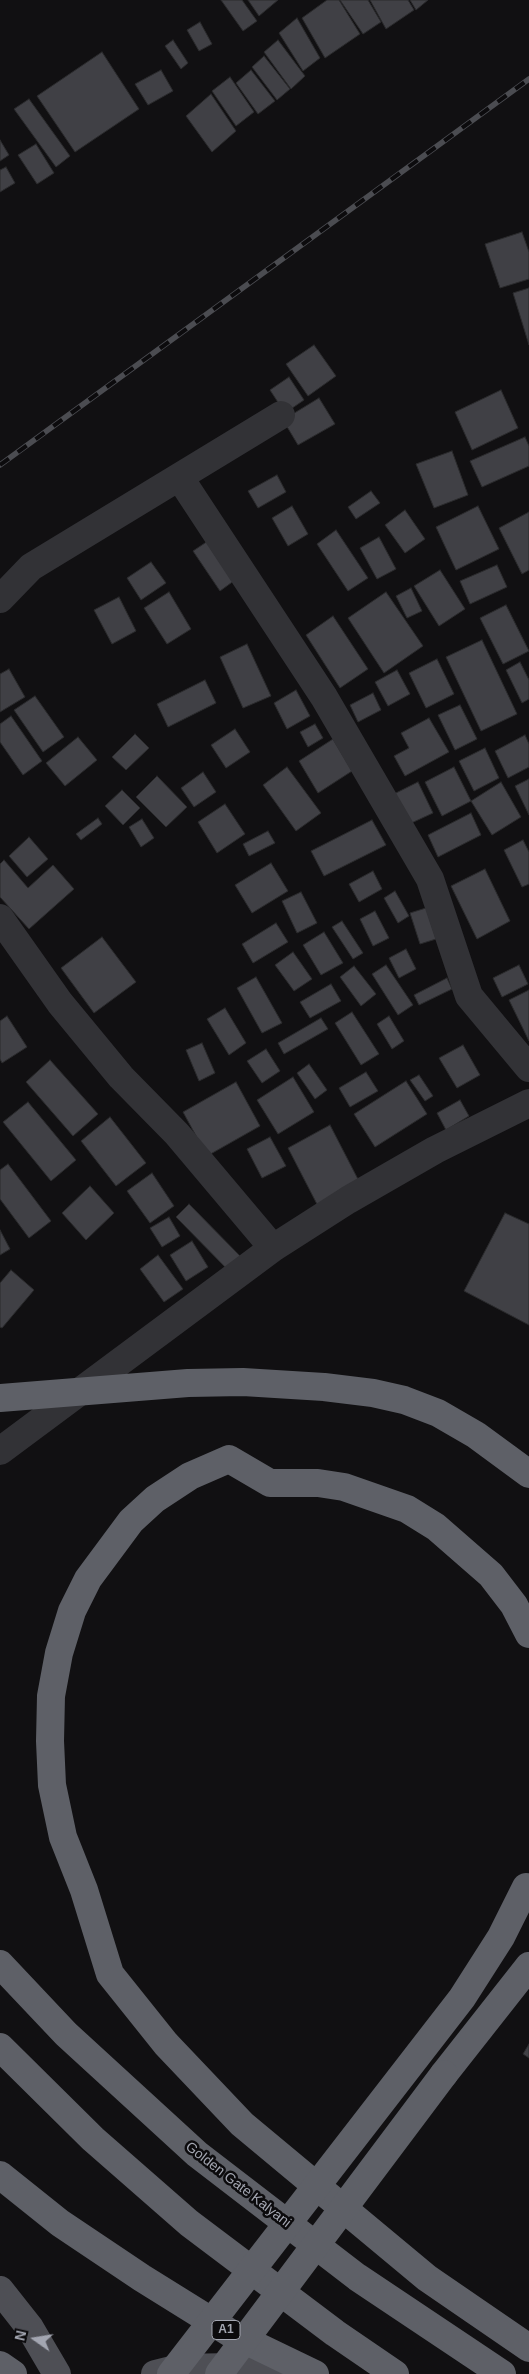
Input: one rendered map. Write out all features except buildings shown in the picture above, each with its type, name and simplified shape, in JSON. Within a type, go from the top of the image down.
[{"type":"highway","points":[[0,1398],[188,1383],[243,1382],[307,1385],[373,1393],[404,1400],[438,1413],[476,1435],[529,1474]]},
{"type":"highway","points":[[529,1634],[514,1605],[491,1575],[436,1527],[407,1509],[344,1487],[318,1483],[270,1483],[229,1459],[190,1476],[156,1499],[131,1521],[88,1579],[72,1611],[58,1653],[51,1696],[50,1741],[52,1785],[63,1837],[84,1890],[110,1974],[166,2044],[242,2124],[427,2278],[529,2348]]},
{"type":"highway","points":[[171,2374],[462,1998],[500,1937],[529,1879]]},
{"type":"highway","name":"Golden Gate Kalyani","points":[[0,1964],[66,2034],[197,2154],[357,2277],[502,2374]]},
{"type":"highway","points":[[218,2374],[438,2082],[529,1966]]},
{"type":"highway","points":[[0,2047],[93,2139],[190,2223],[335,2334],[395,2374]]},
{"type":"highway","name":"A1","points":[[0,2176],[60,2223],[142,2278],[232,2334],[310,2372]]},
{"type":"highway","points":[[0,2365],[12,2374]]},
{"type":"main road","points":[[0,2290],[30,2328],[57,2374]]},
{"type":"main road","points":[[154,2374],[179,2368],[232,2367],[310,2372]]},
{"type":"street","points":[[0,599],[31,567],[281,416]]},
{"type":"street","points":[[180,478],[324,696],[430,879],[469,996],[529,1068]]},
{"type":"street","points":[[0,918],[60,1003],[121,1077],[177,1134],[274,1248]]},
{"type":"street","points":[[0,1451],[274,1248],[348,1200],[426,1155],[529,1103]]},
{"type":"railway","points":[[0,465],[529,79]]}]
